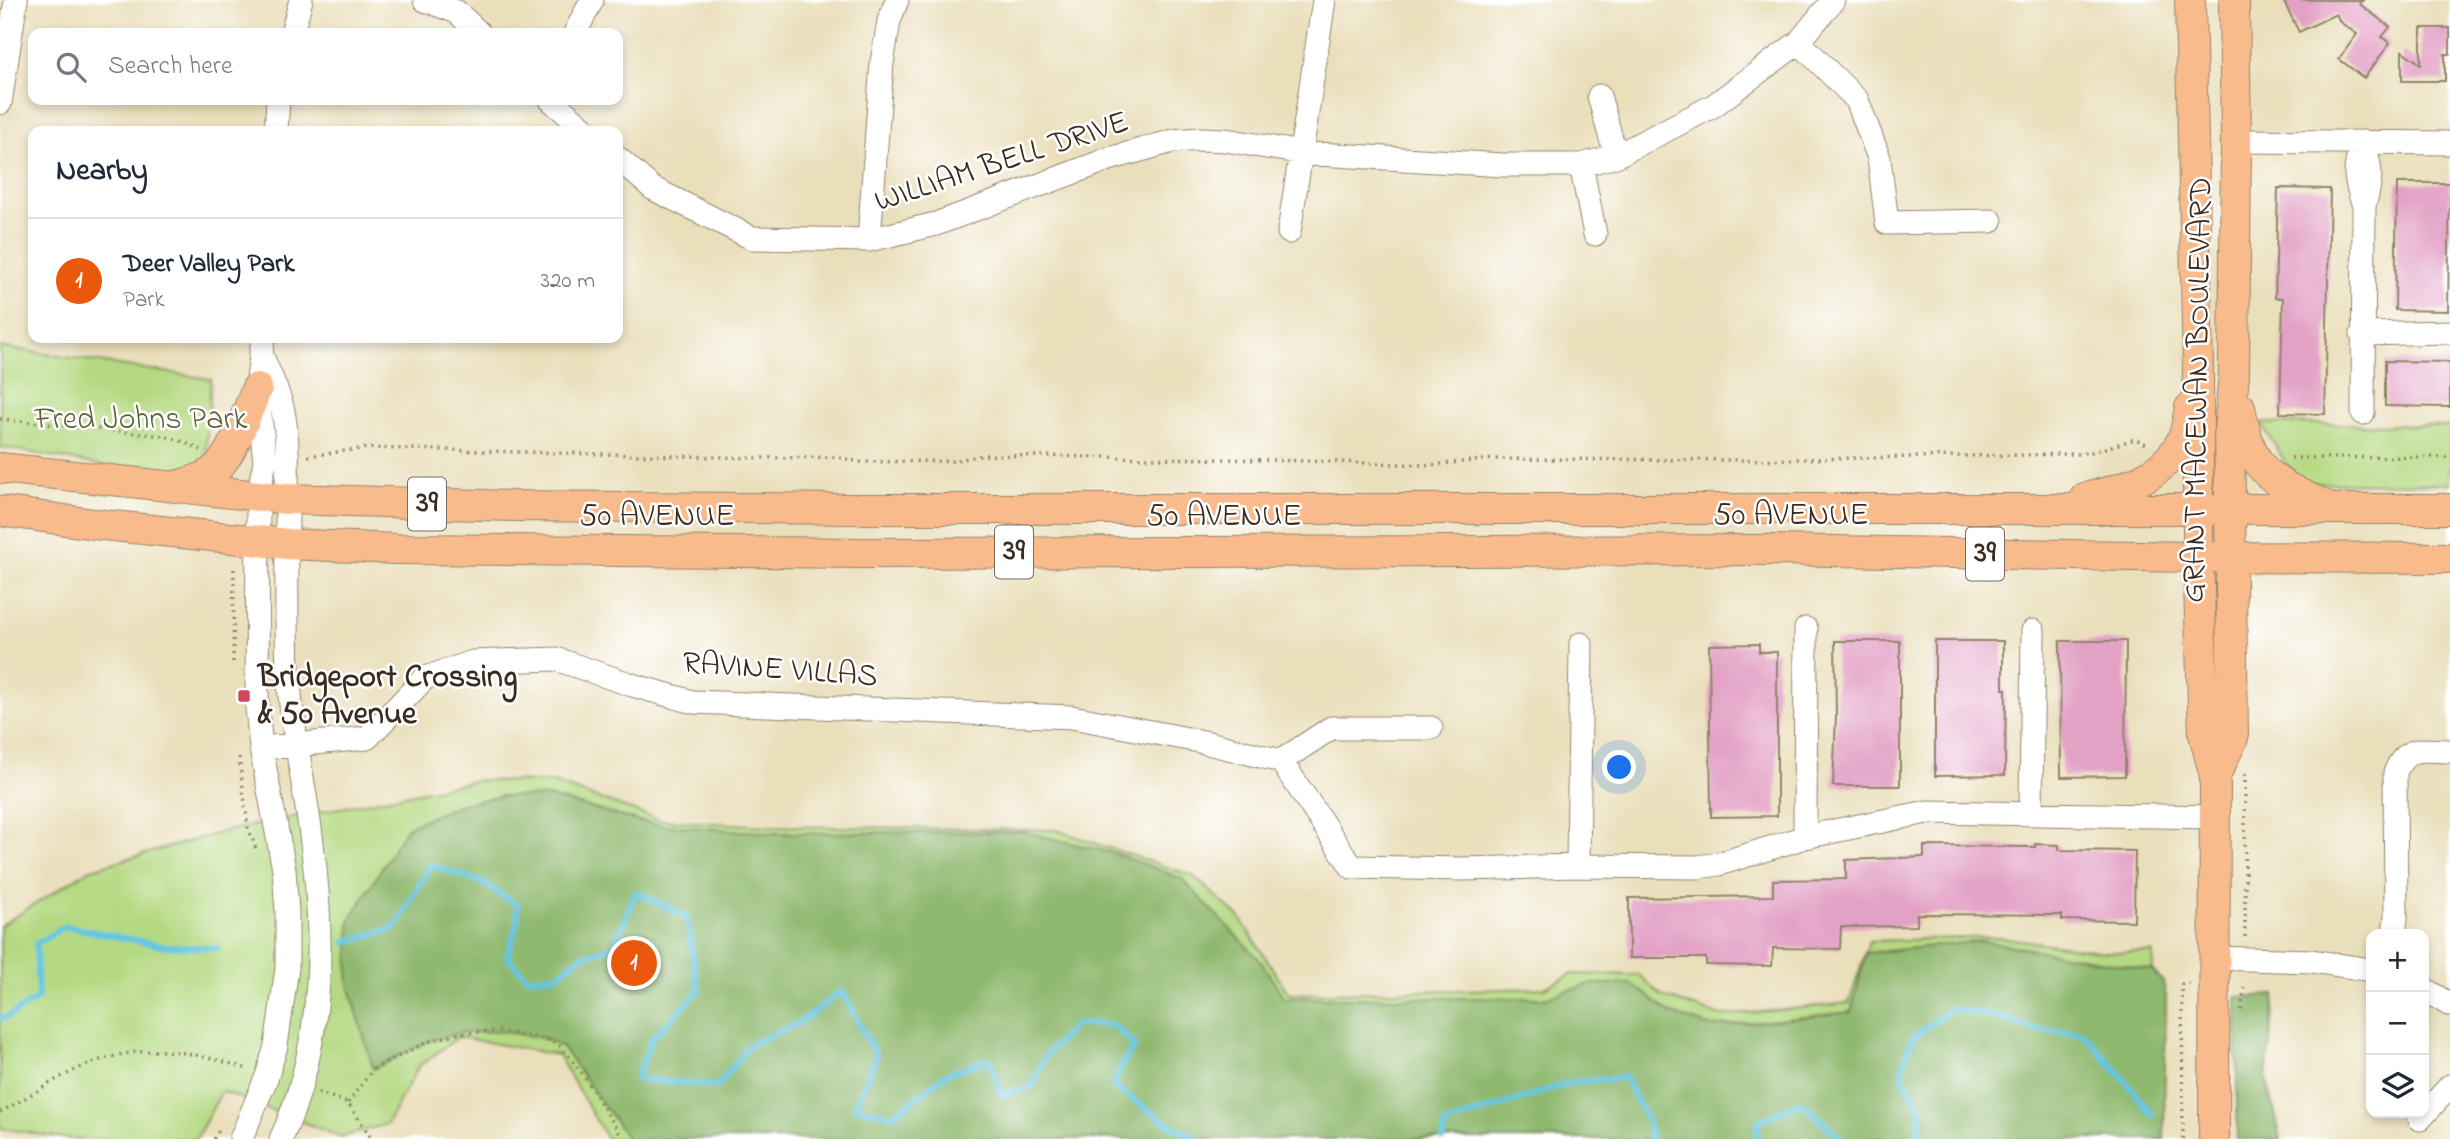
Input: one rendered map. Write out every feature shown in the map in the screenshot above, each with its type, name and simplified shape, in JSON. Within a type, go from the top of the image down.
[{"type":"main road","name":"GRANT MACEWAN BOULEVARD","points":[[2190,0],[2198,370],[2198,557],[2204,734],[2215,776],[2214,1139]]},
{"type":"main road","name":"GRANT MACEWAN BOULEVARD","points":[[2215,776],[2233,738],[2229,429],[2234,374],[2234,0]]},
{"type":"main road","points":[[2043,508],[2137,483],[2152,473],[2175,450],[2183,436],[2198,370]]},
{"type":"main road","points":[[2234,374],[2245,434],[2261,469],[2287,488],[2334,509]]},
{"type":"main road","points":[[173,487],[201,479],[215,470],[226,458],[257,388]]},
{"type":"main road","name":"50 AVENUE","points":[[0,468],[273,498],[512,506],[856,509],[2450,509]]},
{"type":"main road","name":"50 AVENUE","points":[[0,511],[288,544],[396,549],[646,552],[1771,550],[2450,558]]},
{"type":"street","points":[[0,103],[16,0]]},
{"type":"street","points":[[293,28],[301,0]]},
{"type":"street","points":[[425,0],[457,12],[474,28]]},
{"type":"street","points":[[578,28],[592,0]]},
{"type":"street","points":[[869,240],[881,63],[889,21],[897,0]]},
{"type":"street","points":[[1289,232],[1324,0]]},
{"type":"street","name":"WILLIAM BELL DRIVE","points":[[623,162],[652,188],[752,238],[869,240],[936,224],[1109,159],[1173,141],[1226,140],[1302,153],[1503,165],[1581,165],[1616,156],[1713,106],[1799,42],[1833,0]]},
{"type":"street","points":[[1799,42],[1857,100],[1879,158],[1887,223],[1991,221]]},
{"type":"street","points":[[1599,96],[1616,156]]},
{"type":"street","points":[[276,126],[278,105]]},
{"type":"street","points":[[557,105],[581,126]]},
{"type":"street","points":[[2236,141],[2450,143]]},
{"type":"street","points":[[2363,142],[2355,166],[2355,183],[2364,206],[2363,413]]},
{"type":"street","points":[[1581,165],[1595,234]]},
{"type":"street","points":[[2362,334],[2450,332]]},
{"type":"street","points":[[263,347],[257,388],[265,461],[273,498],[288,544],[288,670],[296,745],[312,840],[318,923],[314,1020],[310,1050],[301,1087],[281,1139]]},
{"type":"street","points":[[241,1139],[257,1073],[282,1011],[287,968],[284,869],[261,748],[247,540],[273,498],[289,460],[283,408],[263,347]]},
{"type":"street","points":[[1805,837],[1806,629]]},
{"type":"street","points":[[2031,813],[2033,631]]},
{"type":"street","points":[[1578,866],[1581,644]]},
{"type":"street","name":"RAVINE VILLAS","points":[[261,748],[367,738],[425,678],[473,662],[556,659],[692,702],[1072,717],[1204,742],[1281,761]]},
{"type":"street","points":[[1431,728],[1331,728],[1281,761],[1352,867],[1698,867],[1719,864],[1805,837],[1927,812],[2214,817]]},
{"type":"street","points":[[2395,929],[2395,773],[2400,759],[2411,751],[2450,751]]},
{"type":"street","points":[[2214,958],[2312,961],[2366,969]]},
{"type":"street","points":[[2429,992],[2450,1005]]},
{"type":"street","points":[[2420,1119],[2450,1086]]},
{"type":"path","points":[[0,419],[164,436],[179,439],[210,455],[226,458]]},
{"type":"path","points":[[289,460],[367,448],[758,458],[838,457],[859,462],[953,461],[984,455],[1430,465],[1494,459],[1746,460],[2076,454],[2135,439],[2159,450],[2166,460]]},
{"type":"path","points":[[2287,458],[2450,457]]},
{"type":"path","points":[[234,672],[233,577],[247,540]]},
{"type":"path","points":[[237,748],[248,827],[260,859]]},
{"type":"path","points":[[348,1103],[373,1069],[429,1041],[461,1033],[499,1031],[544,1038],[562,1047],[584,1076],[623,1139]]},
{"type":"path","points":[[0,1112],[69,1073],[119,1055],[174,1050],[201,1055],[257,1073]]},
{"type":"path","points":[[251,1059],[257,1073]]},
{"type":"path","points":[[301,1087],[348,1103],[372,1139]]},
{"type":"path","points":[[214,1139],[224,1122]]},
{"type":"green space","name":"Fred Johns Park","points":[[0,347],[211,379],[205,464],[155,475],[0,447]]},
{"type":"green space","points":[[2261,423],[2450,426],[2450,484],[2303,483],[2287,465]]},
{"type":"green space","points":[[479,780],[553,783],[660,820],[768,826],[1056,830],[1193,876],[1240,918],[1289,994],[1544,988],[1572,974],[1639,975],[1662,996],[1721,1016],[1849,1003],[1869,941],[1999,937],[2106,952],[2153,952],[2149,1139],[607,1139],[558,1055],[458,1037],[418,1067],[387,1124],[341,1137],[222,1091],[196,1139],[69,1139],[0,1128],[0,926],[91,869],[230,830]]},
{"type":"green space","points":[[501,796],[550,797],[662,825],[772,833],[1024,832],[1113,853],[1181,878],[1260,960],[1284,998],[1543,998],[1591,984],[1632,984],[1670,1013],[1712,1027],[1851,1012],[1866,953],[1983,941],[2152,970],[2163,982],[2166,996],[2164,1139],[628,1139],[562,1047],[543,1038],[499,1031],[461,1033],[429,1041],[373,1069],[348,981],[350,920],[407,827],[458,805]]},
{"type":"green space","points":[[2275,995],[2266,1077],[2281,1139],[2237,1139],[2237,997]]},
{"type":"building","points":[[2283,0],[2364,0],[2359,2],[2361,5],[2390,27],[2382,37],[2390,43],[2364,78],[2339,59],[2357,34],[2340,22],[2336,14],[2299,32]]},
{"type":"building","points":[[2421,28],[2450,28],[2450,54],[2445,54],[2445,81],[2402,81],[2402,51],[2421,64]]},
{"type":"building","points":[[2397,183],[2450,183],[2448,311],[2395,310]]},
{"type":"building","points":[[2278,188],[2330,189],[2325,414],[2280,413],[2283,298],[2275,298]]},
{"type":"building","points":[[2385,361],[2450,362],[2450,407],[2385,406]]},
{"type":"building","points":[[1835,641],[1900,641],[1900,786],[1833,786]]},
{"type":"building","points":[[1935,641],[2003,641],[2003,689],[2006,689],[2005,775],[1935,776]]},
{"type":"building","points":[[2060,641],[2126,641],[2125,776],[2061,777]]},
{"type":"building","points":[[1759,644],[1759,652],[1777,652],[1777,816],[1711,817],[1709,645]]},
{"type":"building","points":[[2035,844],[2059,845],[2059,850],[2135,851],[2134,921],[2062,920],[2062,915],[1917,914],[1917,926],[1841,927],[1840,949],[1773,948],[1772,966],[1706,965],[1706,958],[1629,958],[1629,898],[1773,896],[1773,880],[1846,879],[1846,860],[1924,857],[1924,846],[2035,847]]},
{"type":"waterway","points":[[345,942],[395,928],[431,865],[483,883],[517,905],[517,924],[507,957],[528,978],[557,975],[580,957],[614,946],[636,892],[686,917],[699,991],[652,1038],[636,1079],[718,1086],[749,1045],[799,1023],[842,991],[876,1056],[855,1108],[894,1115],[946,1074],[989,1059],[1002,1095],[1032,1086],[1045,1056],[1077,1023],[1113,1025],[1135,1045],[1113,1086],[1165,1122],[1197,1139]]},
{"type":"waterway","points":[[0,1018],[6,1018],[38,998],[36,944],[65,926],[164,946],[218,948]]},
{"type":"waterway","points":[[1918,1139],[1921,1110],[1901,1072],[1912,1038],[1951,1009],[2003,1018],[2032,1029],[2084,1034],[2152,1114]]},
{"type":"waterway","points":[[1443,1139],[1445,1124],[1569,1083],[1625,1077],[1648,1122],[1651,1139]]},
{"type":"waterway","points":[[1758,1139],[1757,1122],[1802,1102],[1841,1139]]},
{"type":"place","name":"Bridgeport Crossing & 50 Avenue","points":[[244,696]]},
{"type":"place","name":"Deer Valley Park","points":[[634,963]]}]
